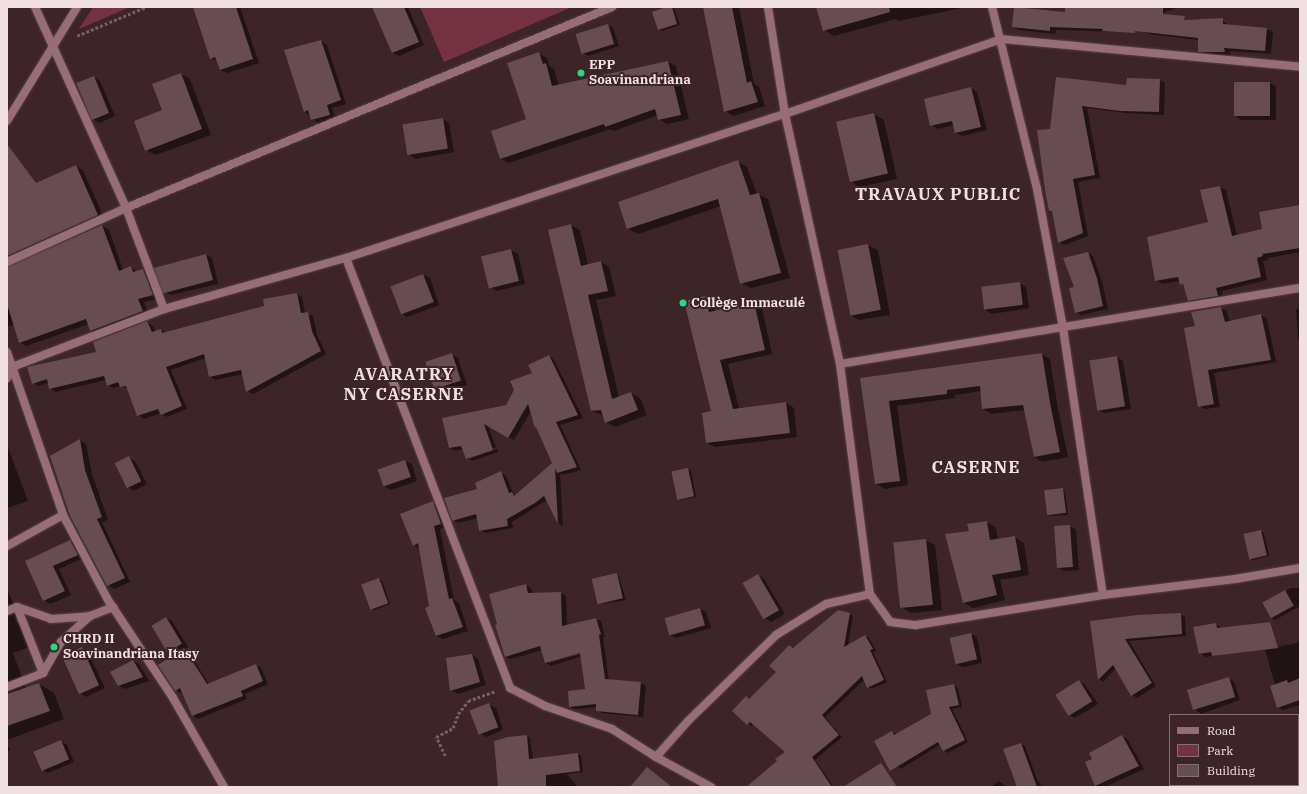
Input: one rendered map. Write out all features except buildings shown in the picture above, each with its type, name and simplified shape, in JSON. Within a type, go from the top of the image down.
[{"type":"street","points":[[35,7],[54,46],[126,208],[164,309]]},
{"type":"street","points":[[7,121],[77,7]]},
{"type":"street","points":[[7,262],[126,208],[612,7]]},
{"type":"street","points":[[768,7],[785,114],[840,364],[870,594],[890,622],[916,626],[1103,595],[1235,579],[1300,568]]},
{"type":"street","points":[[992,7],[1037,189],[1063,328],[1103,595]]},
{"type":"street","points":[[7,378],[12,367],[164,309],[346,258],[785,114],[1001,39],[1300,67]]},
{"type":"street","points":[[346,258],[510,688],[545,706],[612,729],[656,757],[711,787]]},
{"type":"street","points":[[840,364],[1300,288]]},
{"type":"street","points":[[7,352],[63,515],[113,607],[173,698],[224,787]]},
{"type":"street","points":[[7,546],[63,515]]},
{"type":"street","points":[[656,757],[688,721],[776,634],[826,604],[870,594]]},
{"type":"street","points":[[7,611],[17,607],[51,619],[90,616],[113,607]]},
{"type":"street","points":[[17,607],[43,673]]},
{"type":"street","points":[[7,687],[43,673],[61,642],[90,616]]},
{"type":"path","points":[[54,46],[146,7]]},
{"type":"path","points":[[445,756],[436,737],[453,728],[458,714],[468,701],[489,692],[510,688]]},
{"type":"green space","points":[[93,7],[130,7],[79,29]]},
{"type":"green space","points":[[420,7],[572,7],[444,62]]},
{"type":"place","name":"EPP Soavinandriana","points":[[581,73]]},
{"type":"place","name":"Collège Immaculé","points":[[683,303]]},
{"type":"place","name":"CHRD II Soavinandriana Itasy","points":[[54,647]]},
{"type":"district","name":"TRAVAUX PUBLIC","points":[[938,195]]},
{"type":"district","name":"AVARATRY NY CASERNE","points":[[404,385]]},
{"type":"district","name":"CASERNE","points":[[976,468]]}]
